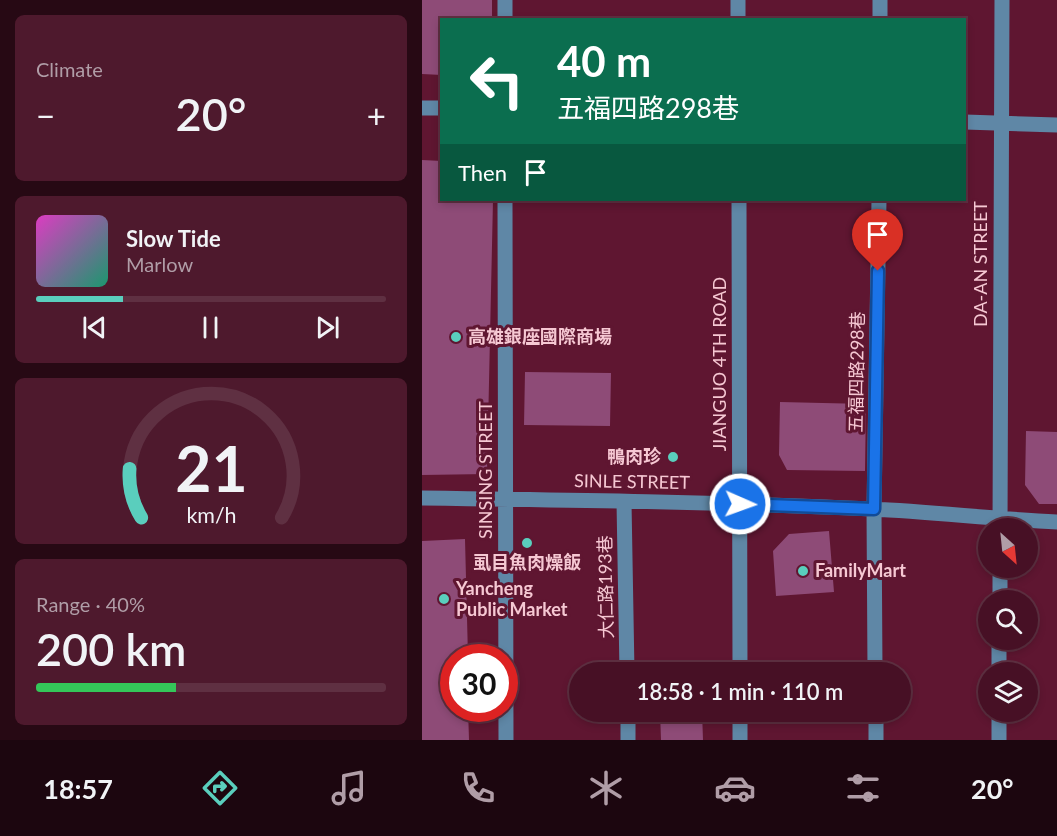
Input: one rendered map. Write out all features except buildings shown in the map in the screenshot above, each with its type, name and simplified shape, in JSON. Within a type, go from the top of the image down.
[{"type":"street","points":[[504,0],[505,18]]},
{"type":"street","points":[[738,0],[738,18]]},
{"type":"street","points":[[880,0],[880,18]]},
{"type":"street","name":"DA-AN STREET","points":[[1000,518],[1002,0]]},
{"type":"street","points":[[422,108],[440,108]]},
{"type":"street","points":[[966,122],[1058,125]]},
{"type":"street","name":"SINSING STREET","points":[[505,201],[506,740]]},
{"type":"street","name":"JIANGUO 4TH ROAD","points":[[739,201],[740,662]]},
{"type":"street","name":"五福四路298巷","points":[[875,662],[874,509],[879,201]]},
{"type":"street","name":"SINLE STREET","points":[[422,498],[874,509],[978,521]]},
{"type":"street","name":"大仁路193巷","points":[[624,502],[627,662]]},
{"type":"street","name":"SINLE STREET","points":[[1038,523],[1058,522]]},
{"type":"street","points":[[628,722],[628,740]]},
{"type":"street","points":[[740,722],[740,740]]},
{"type":"street","points":[[876,722],[876,740]]},
{"type":"street","points":[[999,722],[999,740]]},
{"type":"place","name":"高雄銀座國際商場","points":[[456,337]]},
{"type":"place","name":"鴨肉珍","points":[[673,457]]},
{"type":"place","name":"虱目魚肉燥飯","points":[[527,543]]},
{"type":"place","name":"FamilyMart","points":[[803,571]]},
{"type":"place","name":"Yancheng Public Market","points":[[444,599]]},
{"type":"route","points":[[740,504],[874,509],[878,271]]}]
